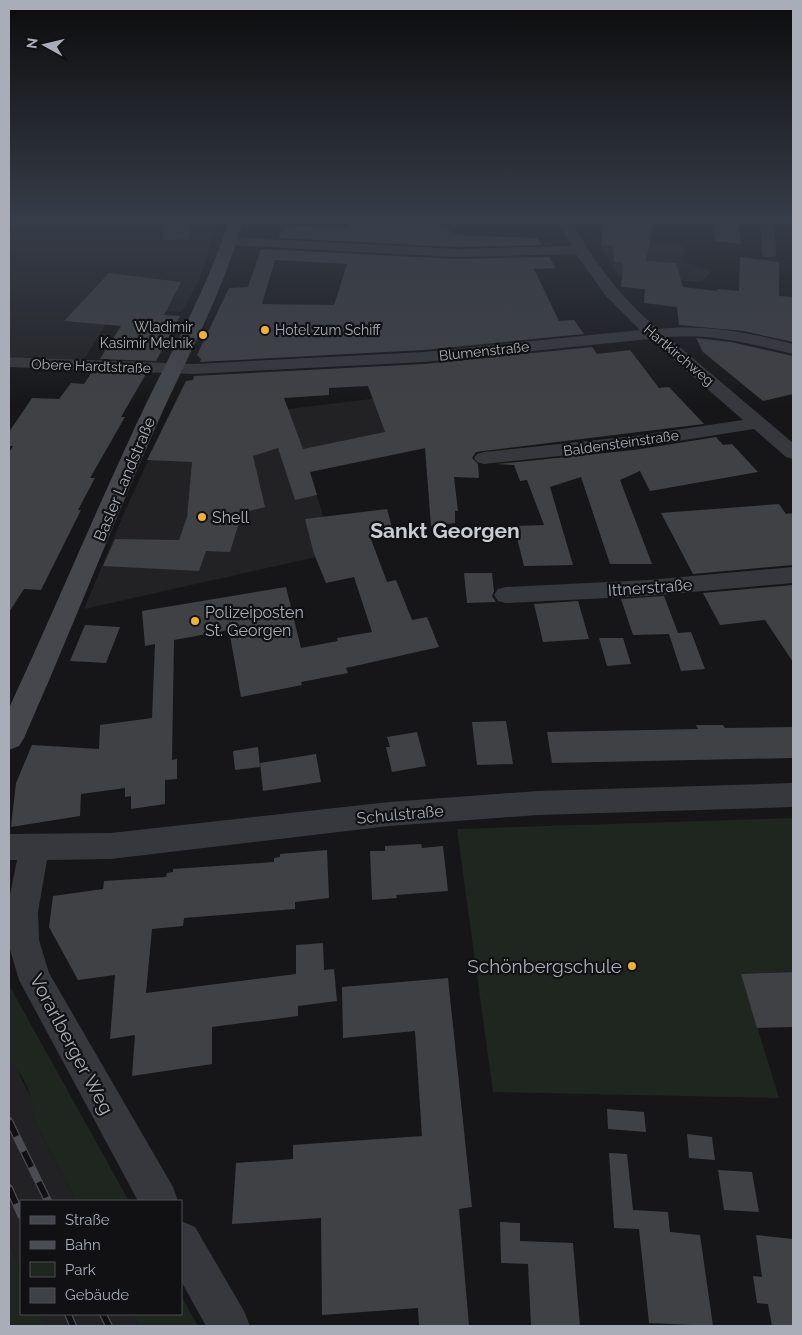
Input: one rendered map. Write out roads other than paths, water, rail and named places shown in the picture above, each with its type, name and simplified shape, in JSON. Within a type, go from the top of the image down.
[{"type":"street","name":"Basler Landstraße","points":[[9,738],[91,555],[126,469],[202,311],[213,281]]},
{"type":"street","name":"Hartkirchweg","points":[[602,281],[613,295],[652,333],[793,453]]},
{"type":"street","name":"Blumenstraße","points":[[173,369],[424,357],[682,331],[736,335],[793,349]]},
{"type":"street","name":"Obere Hardtstraße","points":[[9,362],[173,369]]},
{"type":"street","name":"Baldensteinstraße","points":[[484,458],[634,442],[758,423]]},
{"type":"street","name":"Ittnerstraße","points":[[506,596],[648,588],[793,575]]},
{"type":"street","name":"Schulstraße","points":[[21,847],[112,846],[389,814],[538,803],[793,795]]},
{"type":"street","name":"Vorarlberger Weg","points":[[21,847],[23,940],[35,980],[158,1200]]},
{"type":"street","points":[[182,1243],[229,1326]]},
{"type":"railway","points":[[9,1121],[48,1200]]},
{"type":"railway","points":[[9,1188],[20,1213]]},
{"type":"railway","points":[[68,1315],[73,1326]]},
{"type":"railway","points":[[104,1315],[109,1326]]},
{"type":"place","name":"Hotel zum Schiff","points":[[265,330]]},
{"type":"place","name":"Wladimir Kasimir Melnik","points":[[203,335]]},
{"type":"place","name":"Shell","points":[[202,517]]},
{"type":"place","name":"Polizeiposten St. Georgen","points":[[195,621]]},
{"type":"place","name":"Schönbergschule","points":[[632,966]]},
{"type":"district","name":"Sankt Georgen","points":[[445,531]]}]
